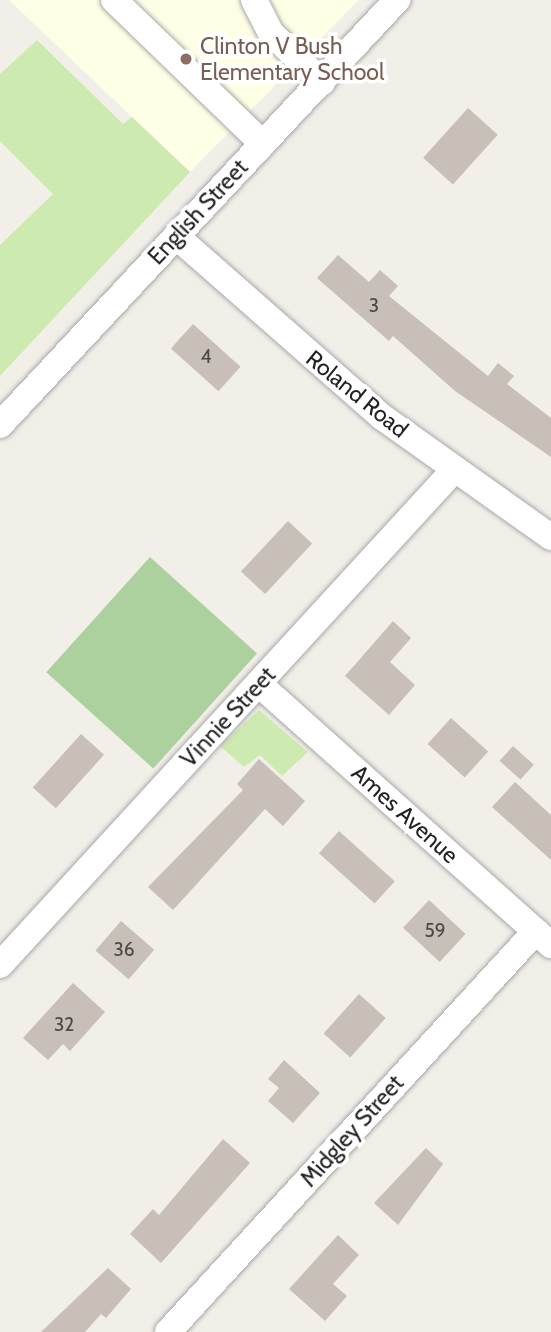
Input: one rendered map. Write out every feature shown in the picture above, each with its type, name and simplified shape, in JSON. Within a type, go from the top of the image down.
[{"type":"street","points":[[114,0],[263,144]]},
{"type":"street","points":[[254,0],[271,33],[321,82]]},
{"type":"street","name":"English Street","points":[[0,425],[397,0]]},
{"type":"street","name":"Roland Road","points":[[176,236],[339,382],[551,537]]},
{"type":"street","name":"Vinnie Street","points":[[0,965],[455,469]]},
{"type":"street","name":"Ames Avenue","points":[[259,684],[543,938]]},
{"type":"street","name":"Midgley Street","points":[[168,1332],[543,938]]},
{"type":"shaded area","name":"Clinton V Bush Elementary School","points":[[9,0],[359,0],[190,172]]},
{"type":"green space","points":[[37,40],[123,124],[132,117],[190,172],[0,376],[0,245],[53,194],[0,141],[0,74]]},
{"type":"green space","points":[[150,557],[257,653],[153,769],[46,672]]},
{"type":"green space","points":[[259,710],[308,752],[282,776],[260,755],[244,767],[220,746]]},
{"type":"building","points":[[468,108],[498,135],[453,185],[423,158]]},
{"type":"building","points":[[338,255],[369,282],[380,270],[398,286],[389,296],[488,376],[498,363],[514,376],[507,384],[551,418],[551,457],[455,391],[393,336],[389,341],[317,278]]},
{"type":"building","points":[[193,324],[241,367],[218,391],[171,349]]},
{"type":"building","points":[[288,521],[312,544],[265,594],[241,571]]},
{"type":"building","points":[[393,621],[411,638],[390,662],[415,685],[389,715],[345,676]]},
{"type":"building","points":[[451,718],[488,751],[465,777],[428,744]]},
{"type":"building","points":[[81,734],[104,755],[56,808],[33,788]]},
{"type":"building","points":[[513,746],[534,765],[520,780],[500,761]]},
{"type":"building","points":[[259,759],[305,801],[283,826],[265,809],[173,910],[148,887],[243,790],[237,784]]},
{"type":"building","points":[[515,782],[551,815],[551,860],[492,807]]},
{"type":"building","points":[[339,831],[395,881],[375,903],[319,853]]},
{"type":"building","points":[[429,900],[466,934],[440,962],[403,928]]},
{"type":"building","points":[[121,921],[154,950],[129,979],[95,950]]},
{"type":"building","points":[[73,983],[105,1012],[70,1051],[63,1044],[48,1060],[23,1038]]},
{"type":"building","points":[[359,994],[386,1018],[350,1057],[324,1033]]},
{"type":"building","points":[[284,1060],[320,1093],[293,1123],[268,1101],[279,1088],[268,1079]]},
{"type":"building","points":[[223,1139],[250,1163],[161,1263],[130,1234],[153,1209],[159,1215]]},
{"type":"building","points":[[426,1148],[443,1164],[398,1225],[374,1203]]},
{"type":"building","points":[[338,1235],[359,1255],[333,1284],[347,1296],[325,1321],[289,1289]]},
{"type":"building","points":[[108,1268],[131,1289],[106,1318],[101,1314],[85,1332],[41,1332]]},
{"type":"place","name":"Clinton V Bush Elementary School","points":[[186,59]]}]
